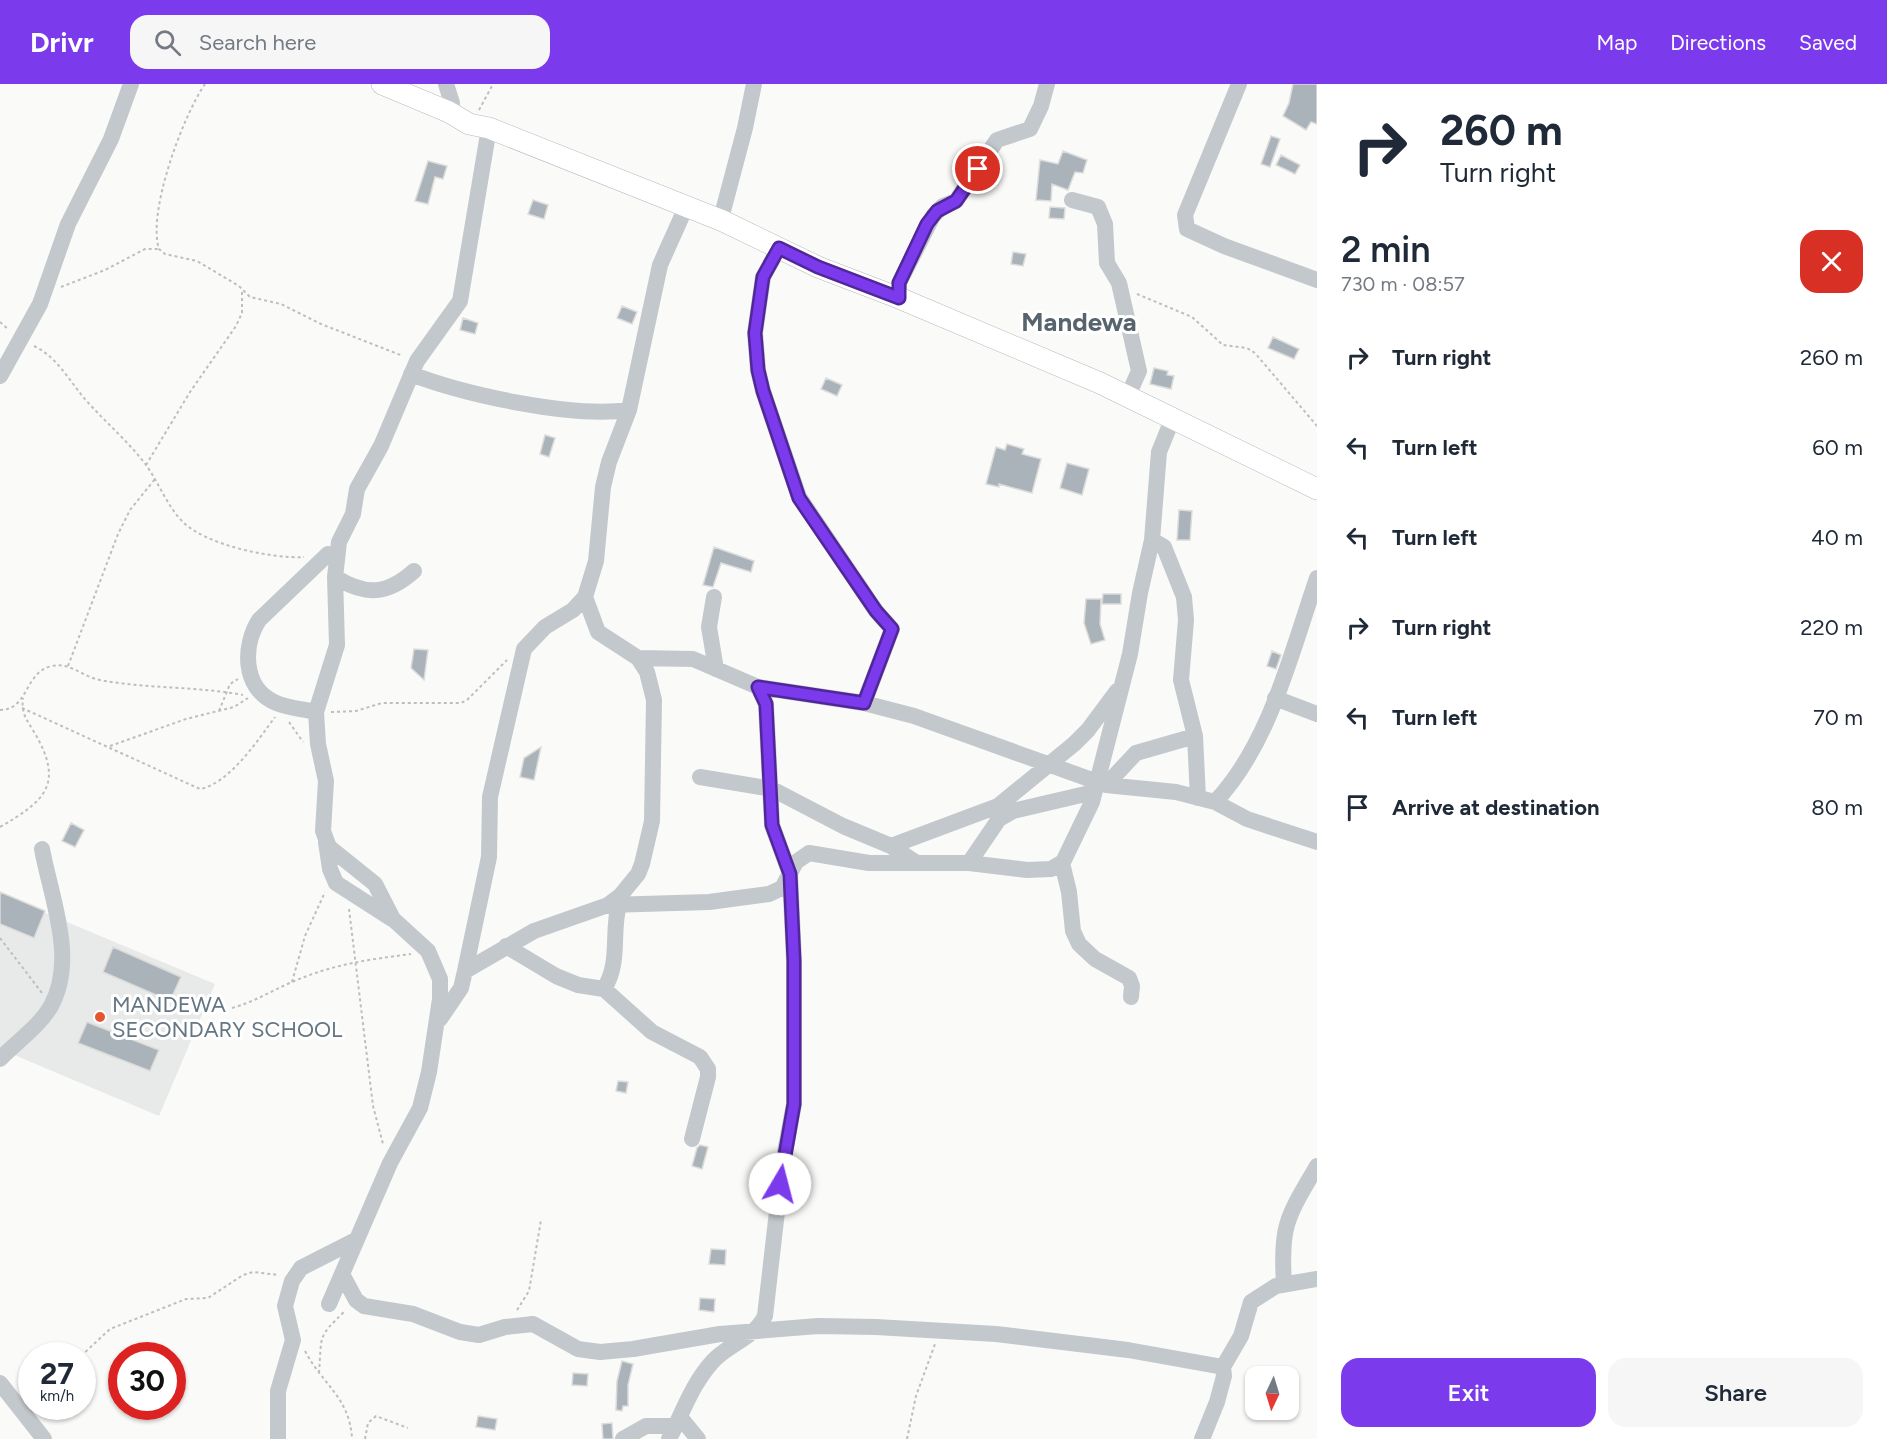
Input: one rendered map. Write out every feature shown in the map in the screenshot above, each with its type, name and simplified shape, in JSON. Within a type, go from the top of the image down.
[{"type":"main road","points":[[382,84],[479,126],[723,221],[818,267],[899,298],[1133,399],[1317,489]]},
{"type":"street","points":[[0,376],[40,304],[68,224],[111,139],[131,84]]},
{"type":"street","points":[[447,84],[452,103],[449,112]]},
{"type":"street","points":[[723,221],[723,211],[754,84]]},
{"type":"street","points":[[899,298],[899,283],[927,224],[937,211],[956,201],[997,140],[1030,129],[1041,106],[1047,84]]},
{"type":"street","points":[[1239,84],[1185,215],[1187,229],[1209,240],[1317,280]]},
{"type":"street","points":[[329,1304],[390,1163],[420,1108],[437,1024],[440,979],[428,951],[393,919],[337,882],[323,831],[326,781],[318,744],[316,712],[337,645],[335,577],[339,542],[353,514],[357,489],[381,446],[414,367],[460,301],[479,126]]},
{"type":"street","points":[[1072,200],[1100,209],[1105,224],[1107,263],[1119,283],[1139,371],[1131,389],[1133,399]]},
{"type":"street","points":[[437,1024],[461,988],[465,971],[489,857],[490,796],[524,649],[545,627],[573,609],[585,597],[596,561],[599,516],[609,462],[629,410],[660,265],[686,207]]},
{"type":"street","points":[[779,248],[763,277],[755,333],[758,370],[799,498],[876,611],[892,629],[864,703]]},
{"type":"street","points":[[414,367],[470,393],[590,412],[629,410]]},
{"type":"street","points":[[465,971],[534,931],[614,905],[709,902],[769,894],[782,888],[802,856],[809,853],[869,863],[969,863],[1027,870],[1051,868],[1062,863],[1077,836],[1099,786],[1121,687],[1131,654],[1140,593],[1152,540],[1160,452],[1172,420]]},
{"type":"street","points":[[1152,540],[1164,547],[1185,597],[1186,620],[1181,680],[1195,736],[1197,798]]},
{"type":"street","points":[[316,712],[278,706],[258,688],[251,675],[247,659],[252,631],[280,598],[328,554]]},
{"type":"street","points":[[335,577],[353,587],[380,590],[394,587],[414,571]]},
{"type":"street","points":[[1215,802],[1243,770],[1275,698],[1317,578]]},
{"type":"street","points":[[585,597],[598,632],[638,658],[649,678],[654,700],[652,821],[638,874],[614,905],[615,960],[604,989]]},
{"type":"street","points":[[714,597],[709,627],[716,669]]},
{"type":"street","points":[[638,658],[693,659],[758,687],[864,703],[914,716],[1051,764],[1099,786],[1165,791],[1215,802],[1247,819],[1317,842]]},
{"type":"street","points":[[675,1427],[703,1372],[732,1345],[753,1332],[762,1322],[768,1307],[779,1189],[794,1104],[794,961],[790,874],[772,825],[766,704],[758,687]]},
{"type":"street","points":[[891,846],[998,806],[1051,764],[1088,730],[1112,695],[1121,687]]},
{"type":"street","points":[[1275,698],[1317,714]]},
{"type":"street","points":[[969,863],[999,819],[1027,807],[1099,786],[1136,753],[1195,736]]},
{"type":"street","points":[[700,777],[772,789],[843,826],[891,846],[915,862]]},
{"type":"street","points":[[998,806],[1027,807]]},
{"type":"street","points":[[326,839],[334,852],[375,884],[393,919]]},
{"type":"street","points":[[0,1059],[42,1018],[51,1006],[61,976],[63,957],[42,849]]},
{"type":"street","points":[[1062,863],[1075,936],[1095,959],[1129,978],[1132,986],[1131,997]]},
{"type":"street","points":[[506,946],[556,976],[578,985],[604,989],[652,1032],[700,1057],[706,1063],[708,1077],[692,1139]]},
{"type":"street","points":[[1284,1283],[1282,1241],[1286,1220],[1317,1166]]},
{"type":"street","points":[[278,1439],[278,1391],[291,1350],[293,1330],[286,1319],[285,1306],[292,1281],[301,1268],[356,1240]]},
{"type":"street","points":[[342,1274],[356,1300],[372,1309],[413,1314],[460,1332],[479,1335],[529,1323],[539,1325],[569,1345],[600,1352],[633,1349],[688,1338],[818,1326],[996,1334],[1116,1349],[1223,1367]]},
{"type":"street","points":[[1202,1439],[1217,1402],[1224,1376],[1223,1367],[1241,1336],[1251,1302],[1266,1290],[1284,1283],[1317,1279]]},
{"type":"street","points":[[0,1383],[44,1439]]},
{"type":"street","points":[[623,1439],[646,1426],[675,1427],[698,1439]]},
{"type":"path","points":[[205,84],[186,121],[161,192],[156,235],[159,249],[165,254],[197,261],[242,289],[250,297],[281,304],[414,367]]},
{"type":"path","points":[[479,126],[485,102],[493,84]]},
{"type":"path","points":[[40,304],[67,284],[105,270],[145,249],[159,249]]},
{"type":"path","points":[[1119,283],[1145,298],[1192,317],[1222,345],[1247,348],[1255,353],[1317,426]]},
{"type":"path","points":[[146,465],[190,392],[236,326],[242,313],[242,289]]},
{"type":"path","points":[[19,339],[38,348],[54,361],[146,465],[176,514],[199,534],[282,558],[328,554]]},
{"type":"path","points":[[68,666],[118,534],[130,510],[155,479]]},
{"type":"path","points":[[316,712],[356,711],[382,703],[461,703],[467,700],[498,667],[524,649]]},
{"type":"path","points":[[0,710],[15,708],[29,682],[39,671],[50,666],[68,666],[90,677],[105,681],[251,696],[234,707],[186,719],[109,746]]},
{"type":"path","points":[[219,711],[226,692]]},
{"type":"path","points":[[0,827],[40,801],[48,777],[49,765],[44,752],[24,716],[23,696]]},
{"type":"path","points":[[22,708],[200,789],[211,785],[238,764],[278,706],[308,750]]},
{"type":"path","points":[[337,882],[349,904],[373,1106],[380,1137],[390,1163]]},
{"type":"path","points":[[292,982],[305,936],[337,882]]},
{"type":"path","points":[[0,938],[51,1006]]},
{"type":"path","points":[[232,1008],[253,1002],[292,982],[357,960],[428,951]]},
{"type":"path","points":[[505,1327],[529,1291],[541,1220]]},
{"type":"path","points":[[96,1342],[110,1329],[186,1299],[208,1298],[243,1275],[265,1272],[292,1281]]},
{"type":"path","points":[[319,1375],[320,1345],[326,1327],[356,1300]]},
{"type":"path","points":[[293,1330],[319,1375],[344,1404],[350,1417],[352,1439]]},
{"type":"path","points":[[907,1439],[916,1396],[931,1359],[936,1331]]},
{"type":"path","points":[[365,1439],[368,1423],[375,1416],[408,1428]]},
{"type":"shaded area","name":"MANDEWA SECONDARY SCHOOL","points":[[0,894],[215,984],[159,1116],[0,1049]]},
{"type":"building","points":[[1293,84],[1317,84],[1317,124],[1311,122],[1306,130],[1283,116],[1289,103]]},
{"type":"building","points":[[1271,136],[1280,139],[1270,167],[1261,164]]},
{"type":"building","points":[[1063,151],[1087,160],[1083,173],[1075,172],[1068,190],[1052,184],[1051,201],[1036,200],[1040,160],[1058,164]]},
{"type":"building","points":[[1281,155],[1300,165],[1295,174],[1276,165]]},
{"type":"building","points":[[428,161],[447,166],[443,179],[435,177],[428,204],[415,201]]},
{"type":"building","points":[[533,200],[548,205],[544,219],[528,214]]},
{"type":"building","points":[[1050,207],[1065,208],[1064,219],[1049,218]]},
{"type":"building","points":[[1013,252],[1026,254],[1023,266],[1011,264]]},
{"type":"building","points":[[622,306],[637,312],[632,324],[617,318]]},
{"type":"building","points":[[463,318],[478,323],[475,334],[460,330]]},
{"type":"building","points":[[1273,337],[1299,349],[1294,359],[1268,348]]},
{"type":"building","points":[[1154,368],[1168,371],[1167,375],[1174,376],[1171,389],[1150,384]]},
{"type":"building","points":[[826,378],[842,385],[837,396],[821,389]]},
{"type":"building","points":[[545,435],[555,438],[549,457],[540,454]]},
{"type":"building","points":[[1007,444],[1024,449],[1022,454],[1041,459],[1032,493],[999,484],[999,487],[986,484],[996,447],[1005,450]]},
{"type":"building","points":[[1067,463],[1089,469],[1082,495],[1060,488]]},
{"type":"building","points":[[1179,510],[1192,511],[1190,540],[1177,540]]},
{"type":"building","points":[[714,547],[754,561],[751,572],[721,563],[713,587],[703,585]]},
{"type":"building","points":[[1103,594],[1121,594],[1121,604],[1102,604]]},
{"type":"building","points":[[1086,599],[1101,599],[1100,624],[1105,640],[1091,644],[1084,623]]},
{"type":"building","points":[[414,649],[428,650],[424,680],[411,668]]},
{"type":"building","points":[[1272,651],[1281,655],[1276,669],[1267,666]]},
{"type":"building","points":[[541,747],[534,780],[520,777],[524,758]]},
{"type":"building","points":[[71,823],[84,830],[75,847],[62,841]]},
{"type":"building","points":[[0,892],[45,911],[34,938],[0,924]]},
{"type":"building","points":[[113,947],[181,977],[170,1001],[103,972]]},
{"type":"building","points":[[87,1022],[159,1050],[150,1071],[78,1043]]},
{"type":"building","points":[[618,1081],[628,1082],[626,1093],[616,1091]]},
{"type":"building","points":[[700,1145],[708,1147],[702,1169],[692,1166]]},
{"type":"building","points":[[711,1249],[726,1250],[725,1265],[709,1264]]},
{"type":"building","points":[[700,1298],[715,1299],[714,1312],[699,1310]]},
{"type":"building","points":[[622,1361],[633,1364],[628,1385],[628,1406],[623,1406],[622,1411],[616,1410],[617,1381]]},
{"type":"building","points":[[573,1373],[588,1374],[587,1386],[572,1385]]},
{"type":"building","points":[[478,1416],[497,1419],[495,1430],[476,1427]]},
{"type":"building","points":[[612,1423],[613,1439],[603,1439],[602,1424]]},
{"type":"place","name":"MANDEWA SECONDARY SCHOOL","points":[[100,1017]]},
{"type":"district","name":"Mandewa","points":[[1079,322]]},
{"type":"route","points":[[780,1184],[794,1104],[794,961],[790,874],[772,825],[766,704],[758,687],[864,703],[892,634],[892,627],[876,611],[841,556],[799,498],[789,474],[763,391],[756,356],[755,333],[763,277],[779,248],[818,267],[899,298],[899,283],[927,224],[943,206],[956,201],[978,169]]}]
